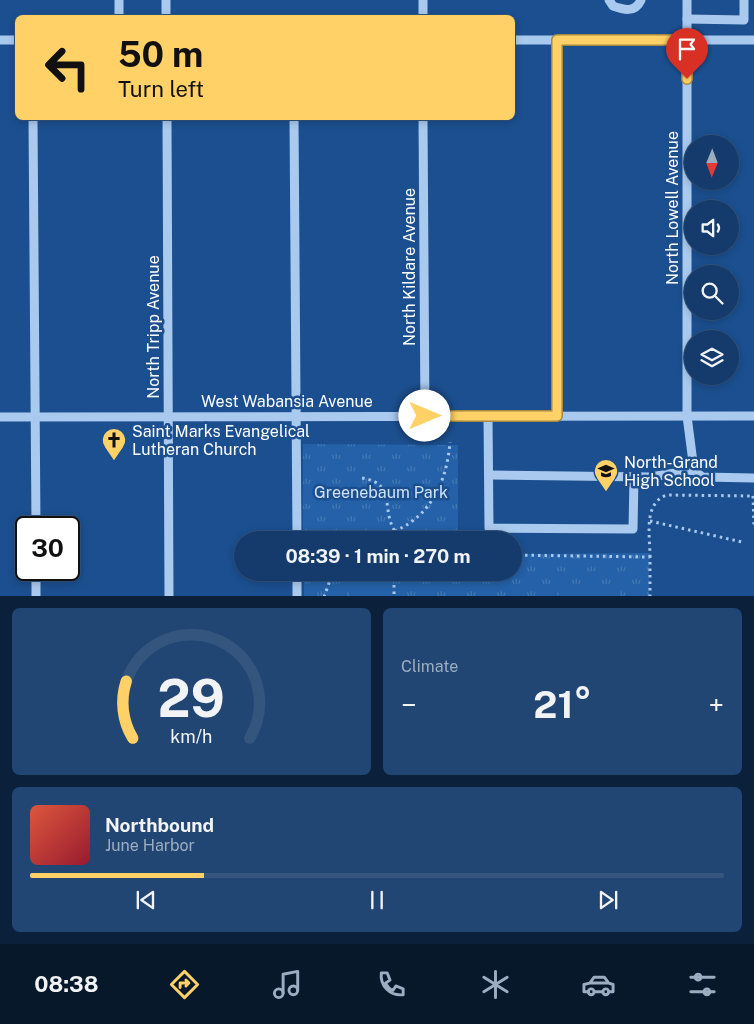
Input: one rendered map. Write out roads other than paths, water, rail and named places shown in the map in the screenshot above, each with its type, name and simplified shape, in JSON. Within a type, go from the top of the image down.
[{"type":"street","points":[[119,0],[119,15]]},
{"type":"street","points":[[166,0],[166,15]]},
{"type":"street","points":[[423,0],[423,15]]},
{"type":"street","points":[[610,0],[613,6],[624,10],[631,10],[639,5],[642,0]]},
{"type":"street","name":"North Lowell Avenue","points":[[687,0],[687,416],[694,470]]},
{"type":"street","points":[[687,19],[744,20],[744,0]]},
{"type":"street","points":[[0,40],[15,40]]},
{"type":"street","points":[[515,40],[754,40]]},
{"type":"street","points":[[557,40],[557,416]]},
{"type":"street","points":[[33,120],[36,516]]},
{"type":"street","name":"North Tripp Avenue","points":[[167,120],[169,596]]},
{"type":"street","points":[[294,120],[297,531]]},
{"type":"street","name":"North Kildare Avenue","points":[[424,120],[425,416]]},
{"type":"street","points":[[488,416],[488,528],[633,529],[634,477]]},
{"type":"street","name":"West Wabansia Avenue","points":[[0,417],[754,416]]},
{"type":"street","points":[[489,475],[634,477],[664,476],[694,470],[702,477],[754,478]]},
{"type":"street","points":[[36,581],[36,596]]},
{"type":"street","points":[[297,581],[297,596]]},
{"type":"place","name":"Saint Marks Evangelical Lutheran Church","points":[[114,461]]},
{"type":"place","name":"North-Grand High School","points":[[606,492]]},
{"type":"park label","name":"Greenebaum Park","points":[[381,492]]}]
